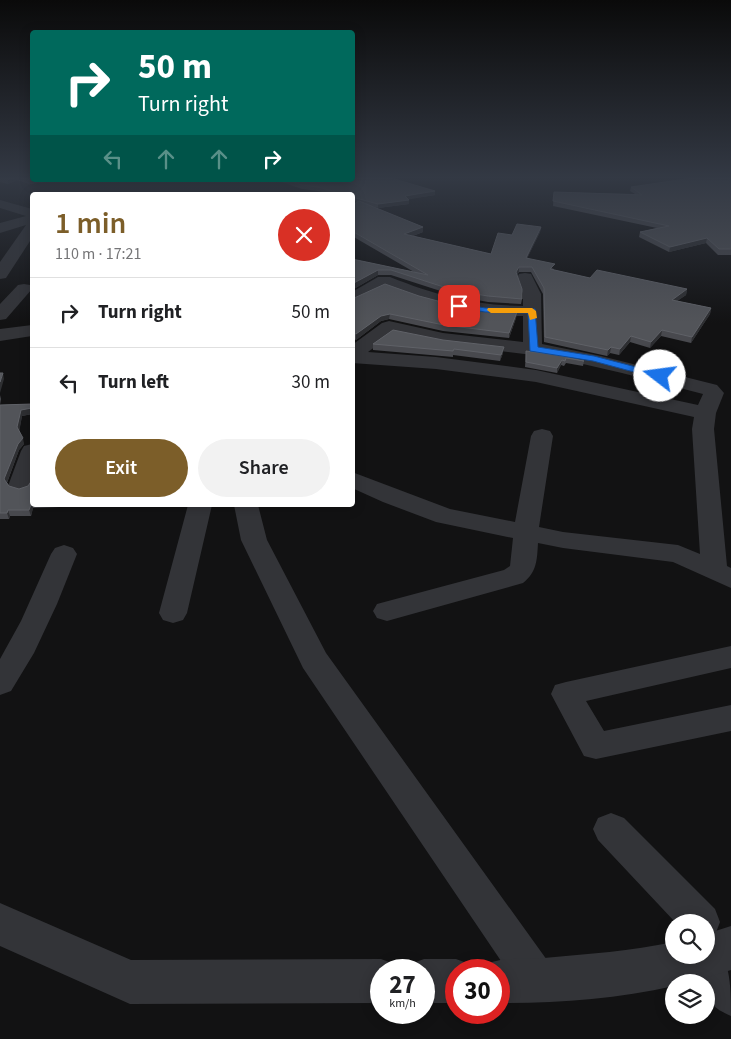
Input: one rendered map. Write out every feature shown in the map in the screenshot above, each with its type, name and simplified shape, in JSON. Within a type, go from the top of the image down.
[{"type":"street","points":[[0,274],[30,231]]},
{"type":"street","points":[[525,278],[532,294],[533,349]]},
{"type":"street","points":[[355,297],[384,282],[459,306],[485,310],[532,311]]},
{"type":"street","points":[[0,287],[28,288]]},
{"type":"street","points":[[1,311],[28,288]]},
{"type":"street","points":[[355,354],[389,327],[424,337],[594,358],[710,389],[714,393],[705,413],[703,429],[722,575]]},
{"type":"street","points":[[0,335],[30,331]]},
{"type":"street","points":[[355,356],[436,363],[536,376],[705,413]]},
{"type":"street","points":[[386,611],[512,577],[521,571],[524,566],[526,532],[542,436]]},
{"type":"street","points":[[20,486],[30,457]]},
{"type":"street","points":[[355,480],[392,497],[445,516],[562,540],[678,554],[722,575]]},
{"type":"street","points":[[173,613],[200,507]]},
{"type":"street","points":[[246,507],[254,540],[314,660],[518,981],[636,972],[665,960]]},
{"type":"street","points":[[0,683],[11,667],[52,584],[64,554]]},
{"type":"street","points":[[731,657],[566,694],[596,746],[731,718]]},
{"type":"street","points":[[611,829],[688,914]]},
{"type":"street","points":[[0,924],[130,982],[370,981]]},
{"type":"street","points":[[715,947],[731,995]]},
{"type":"building","points":[[355,226],[422,226],[404,234],[491,254],[498,233],[512,235],[516,226],[541,227],[526,258],[555,264],[550,269],[590,278],[597,270],[687,289],[672,300],[711,308],[692,337],[662,330],[651,342],[631,336],[620,349],[611,347],[608,350],[545,337],[544,288],[532,267],[519,267],[516,272],[522,289],[522,299],[456,291],[391,270],[378,270],[355,282],[355,260],[428,275],[355,233]]},
{"type":"building","points":[[667,226],[731,226],[731,249],[719,249],[707,238],[670,247],[640,232]]},
{"type":"building","points":[[385,284],[453,305],[517,312],[509,333],[444,325],[390,314],[381,316],[356,334],[355,298]]},
{"type":"building","points":[[393,330],[443,340],[504,347],[501,355],[454,349],[453,351],[373,344]]},
{"type":"building","points":[[526,351],[584,361],[566,358],[565,361],[562,360],[557,368],[526,362]]},
{"type":"building","points":[[30,404],[30,408],[21,410],[17,427],[23,438],[18,444],[4,479],[9,486],[19,489],[28,486],[30,483],[30,507],[29,510],[8,510],[7,513],[0,513],[0,405]]},
{"type":"slow traffic","points":[[491,310],[532,311],[533,318]]},
{"type":"route","points":[[459,306],[485,310],[532,311],[533,349],[594,358],[660,376]]}]
